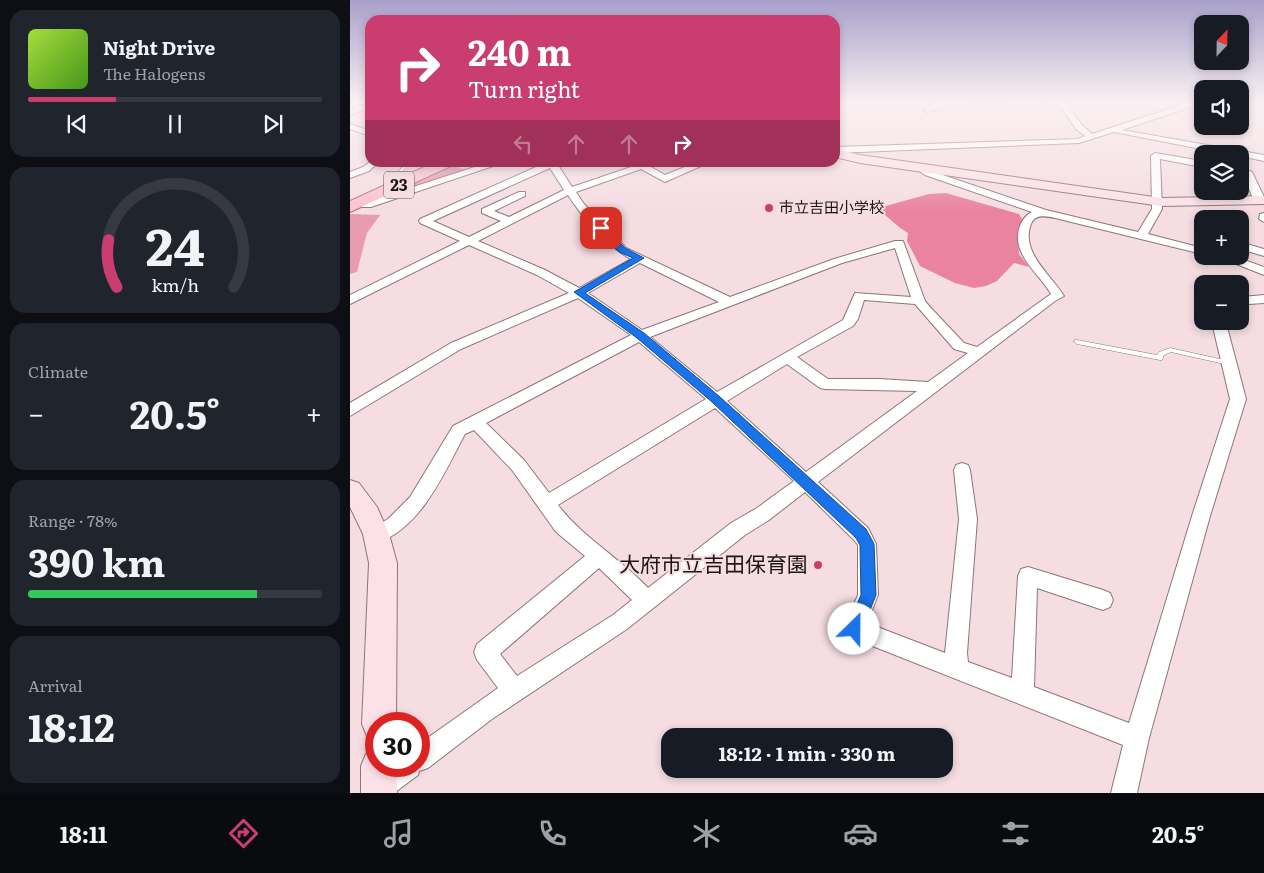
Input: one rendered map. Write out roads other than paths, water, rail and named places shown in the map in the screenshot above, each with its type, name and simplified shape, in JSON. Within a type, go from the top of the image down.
[{"type":"main road","name":"23","points":[[355,205],[437,167]]},
{"type":"street","points":[[840,151],[1079,142],[1092,138]]},
{"type":"street","points":[[1154,138],[1264,158]]},
{"type":"street","points":[[840,152],[921,168],[1156,202],[1263,200]]},
{"type":"street","points":[[1142,236],[1144,229],[1157,208],[1155,156],[1194,163]]},
{"type":"street","points":[[350,162],[366,169]]},
{"type":"street","points":[[350,175],[369,167]]},
{"type":"street","points":[[355,205],[367,205],[485,167]]},
{"type":"street","points":[[544,167],[424,221],[579,292],[640,336],[716,400],[861,534],[867,544],[868,595],[854,629],[1137,738]]},
{"type":"street","points":[[553,167],[580,206],[622,250],[730,302]]},
{"type":"street","points":[[350,300],[569,191],[632,167]]},
{"type":"street","points":[[641,167],[665,179],[694,167]]},
{"type":"street","points":[[921,168],[928,174],[1042,212],[1194,249]]},
{"type":"street","points":[[1249,177],[1257,196],[1263,200]]},
{"type":"street","points":[[510,221],[486,211],[522,194]]},
{"type":"street","points":[[430,751],[484,711],[620,622],[738,529],[763,514],[1051,298],[1058,296],[1026,251],[1024,229],[1026,223],[1033,214],[1042,212]]},
{"type":"street","points":[[377,535],[394,526],[416,502],[459,430],[640,336],[838,261],[898,243],[919,301],[959,346],[980,352]]},
{"type":"street","points":[[1249,248],[1264,253]]},
{"type":"street","points":[[350,410],[456,346],[579,292],[640,258]]},
{"type":"street","points":[[1249,264],[1262,267]]},
{"type":"street","points":[[547,503],[787,357],[848,323],[859,296],[919,301]]},
{"type":"street","points":[[1249,300],[1264,299]]},
{"type":"street","points":[[1124,793],[1137,738],[1222,446],[1238,399],[1221,330]]},
{"type":"street","points":[[787,357],[825,384],[923,386],[928,389]]},
{"type":"street","points":[[475,421],[518,465],[563,526],[628,581],[646,600]]},
{"type":"street","points":[[958,669],[956,653],[968,519],[962,470]]},
{"type":"street","points":[[350,490],[362,504],[377,535],[383,563],[379,712]]},
{"type":"street","points":[[514,692],[485,652],[598,557]]},
{"type":"street","points":[[1022,693],[1028,576],[1103,600]]},
{"type":"lane","points":[[403,183],[397,180],[398,174],[405,167]]},
{"type":"lane","points":[[1077,342],[1160,358],[1160,354],[1170,350],[1229,363]]},
{"type":"place","name":"市立吉田小学校","points":[[769,208]]},
{"type":"place","name":"大府市立吉田保育園","points":[[818,565]]}]
